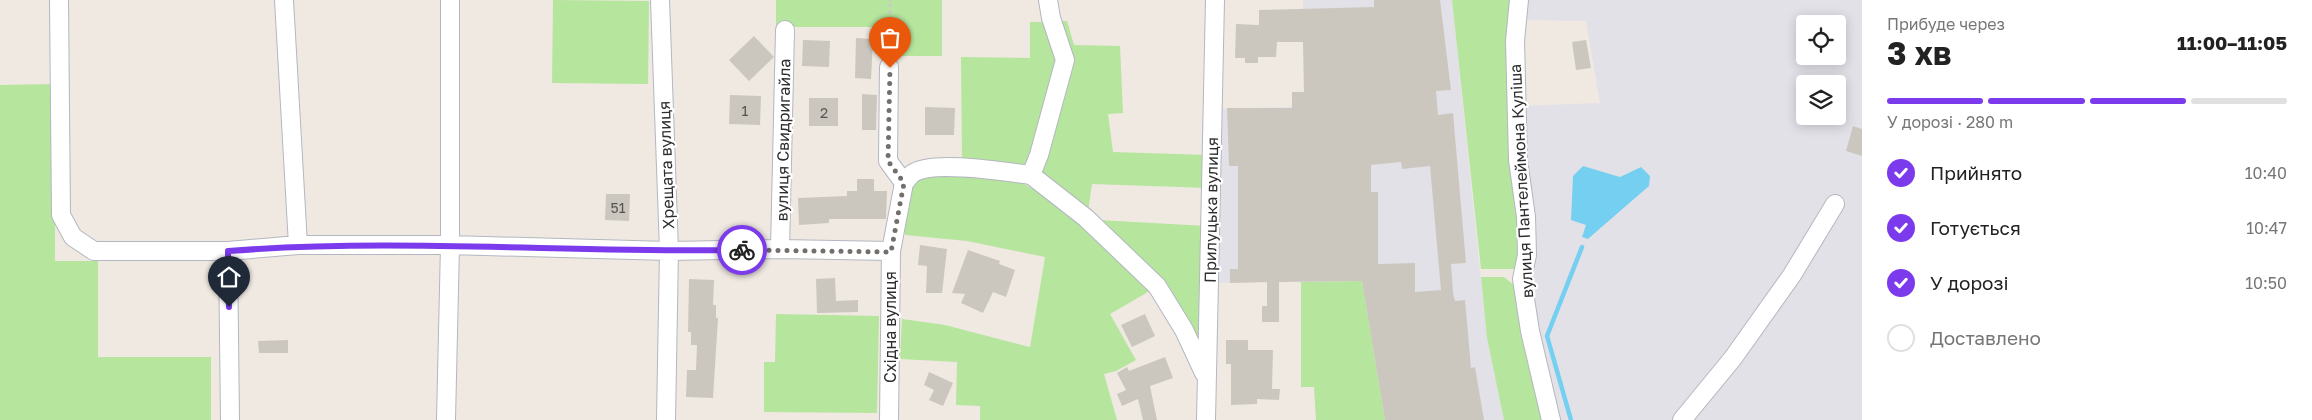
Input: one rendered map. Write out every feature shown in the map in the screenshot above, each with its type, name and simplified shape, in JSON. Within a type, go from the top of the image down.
[{"type":"street","points":[[60,0],[61,215],[73,237],[94,251],[228,251],[298,246],[450,245],[670,251],[780,249],[891,252]]},
{"type":"street","points":[[284,0],[298,246]]},
{"type":"street","points":[[446,420],[450,245],[450,0]]},
{"type":"street","name":"Хрещата вулиця","points":[[660,0],[670,251],[666,420]]},
{"type":"street","points":[[1031,175],[1064,60],[1051,18],[1048,0]]},
{"type":"street","name":"Прилуцька вулиця","points":[[1206,420],[1215,0]]},
{"type":"street","name":"вулиця Пантелеймона Куліша","points":[[1519,0],[1515,41],[1518,160],[1526,217],[1526,255],[1522,278],[1530,331],[1551,420]]},
{"type":"street","name":"вулиця Свидригайла","points":[[780,249],[786,30]]},
{"type":"street","points":[[890,68],[888,161],[904,183],[913,173],[936,167],[983,169],[1031,175],[1086,218],[1157,286],[1184,330],[1206,378]]},
{"type":"street","name":"Східна вулиця","points":[[890,420],[891,252],[904,183]]},
{"type":"street","points":[[1682,420],[1733,358],[1792,275],[1835,204]]},
{"type":"street","points":[[228,251],[230,420]]},
{"type":"path","points":[[890,0],[890,68]]},
{"type":"shaded area","points":[[1303,0],[1452,0],[1487,338],[1504,420],[1385,420],[1361,281],[1215,283],[1220,109],[1292,107],[1292,92],[1304,92]]},
{"type":"shaded area","points":[[1522,0],[1862,0],[1862,420],[1555,420],[1534,331],[1520,106],[1600,103],[1586,21],[1520,20]],"holes":[[[1583,166],[1649,186],[1589,239],[1582,236],[1587,225]]]},
{"type":"green space","points":[[553,0],[649,1],[648,84],[552,83]]},
{"type":"green space","points":[[776,0],[942,0],[942,56],[879,56],[879,27],[776,27]]},
{"type":"green space","points":[[1452,0],[1515,0],[1523,218],[1519,269],[1481,269]]},
{"type":"green space","points":[[1062,21],[1067,21],[1074,45],[1120,46],[1123,113],[1108,114],[1113,152],[1208,155],[1208,188],[1092,184],[1088,212],[1098,220],[1207,226],[1201,358],[1188,328],[1039,177],[1069,61],[1067,35]]},
{"type":"green space","points":[[1030,22],[1041,22],[1049,28],[1060,60],[1028,163],[1018,167],[962,161],[961,57],[1030,58]]},
{"type":"green space","points":[[55,84],[55,261],[98,261],[98,357],[211,357],[211,420],[0,420],[0,85]]},
{"type":"green space","points":[[925,174],[983,176],[1018,180],[1063,208],[1153,289],[1110,314],[1136,360],[1116,371],[1104,374],[1117,420],[980,420],[980,406],[956,405],[957,362],[900,359],[902,319],[945,325],[1030,347],[1045,257],[967,241],[905,235],[905,219],[914,183]]},
{"type":"green space","points":[[1481,277],[1504,277],[1520,290],[1547,420],[1504,420],[1487,338]]},
{"type":"green space","points":[[1362,281],[1385,420],[1316,420],[1314,387],[1301,387],[1301,282]]},
{"type":"green space","points":[[776,314],[879,316],[877,413],[764,412],[764,362],[775,362]]},
{"type":"water","points":[[1583,166],[1620,177],[1641,167],[1650,176],[1649,186],[1588,239],[1582,237],[1586,225],[1571,220],[1573,176]]},
{"type":"building","points":[[1374,0],[1440,0],[1451,90],[1436,91],[1438,115],[1453,113],[1466,263],[1451,264],[1453,293],[1455,301],[1465,300],[1471,368],[1475,367],[1484,420],[1385,420],[1362,281],[1279,282],[1279,322],[1262,322],[1262,306],[1267,306],[1267,282],[1230,283],[1230,269],[1238,269],[1238,166],[1229,166],[1227,108],[1292,108],[1292,92],[1304,92],[1303,42],[1277,42],[1276,57],[1258,57],[1258,63],[1245,63],[1245,58],[1235,58],[1236,24],[1259,25],[1259,10],[1374,7]],"holes":[[[1401,162],[1402,169],[1430,166],[1441,290],[1415,292],[1415,263],[1378,264],[1378,192],[1371,192],[1371,165]]]},
{"type":"building","points":[[754,36],[774,57],[749,81],[729,60]]},
{"type":"building","points":[[856,38],[873,39],[871,79],[855,78]]},
{"type":"building","points":[[803,40],[830,41],[829,67],[802,66]]},
{"type":"building","points":[[1586,40],[1591,68],[1576,70],[1572,42]]},
{"type":"building","points":[[862,94],[877,95],[876,130],[862,130]]},
{"type":"building","points":[[730,95],[761,96],[760,125],[729,124]]},
{"type":"building","points":[[809,98],[838,98],[838,126],[809,126]]},
{"type":"building","points":[[925,107],[955,108],[954,135],[925,135]]},
{"type":"building","points":[[1853,126],[1862,129],[1862,156],[1846,151]]},
{"type":"building","points":[[857,179],[874,179],[874,191],[887,191],[886,219],[829,219],[829,223],[799,225],[798,198],[847,196],[847,191],[857,191]]},
{"type":"building","points":[[606,194],[630,194],[629,221],[605,220]]},
{"type":"building","points":[[920,245],[947,249],[942,293],[926,293],[927,266],[918,265]]},
{"type":"building","points":[[968,250],[1000,261],[999,264],[1015,270],[1006,297],[993,292],[983,313],[961,303],[965,294],[952,293]]},
{"type":"building","points":[[835,278],[836,301],[858,300],[858,312],[817,313],[816,279]]},
{"type":"building","points":[[689,279],[714,280],[713,305],[716,305],[716,318],[718,318],[713,398],[686,397],[687,370],[696,370],[697,345],[691,345],[691,332],[688,332]]},
{"type":"building","points":[[1145,314],[1155,336],[1132,347],[1121,325]]},
{"type":"building","points":[[288,340],[288,353],[259,353],[258,341]]},
{"type":"building","points":[[1226,340],[1248,340],[1248,350],[1273,350],[1272,389],[1280,389],[1279,400],[1257,399],[1257,404],[1231,405],[1231,364],[1226,364]]},
{"type":"building","points":[[1165,357],[1173,378],[1150,386],[1157,420],[1143,420],[1138,399],[1122,406],[1117,394],[1126,390],[1117,373],[1127,367],[1129,371]]},
{"type":"building","points":[[929,372],[953,383],[943,406],[929,400],[934,390],[924,385]]},
{"type":"waterway","points":[[1571,420],[1547,336],[1582,247]]},
{"type":"way so far","points":[[742,250],[780,249],[891,252],[904,183],[888,161],[890,68]]},
{"type":"route","points":[[229,307],[228,251],[298,246],[450,245],[670,251],[742,250]]}]
